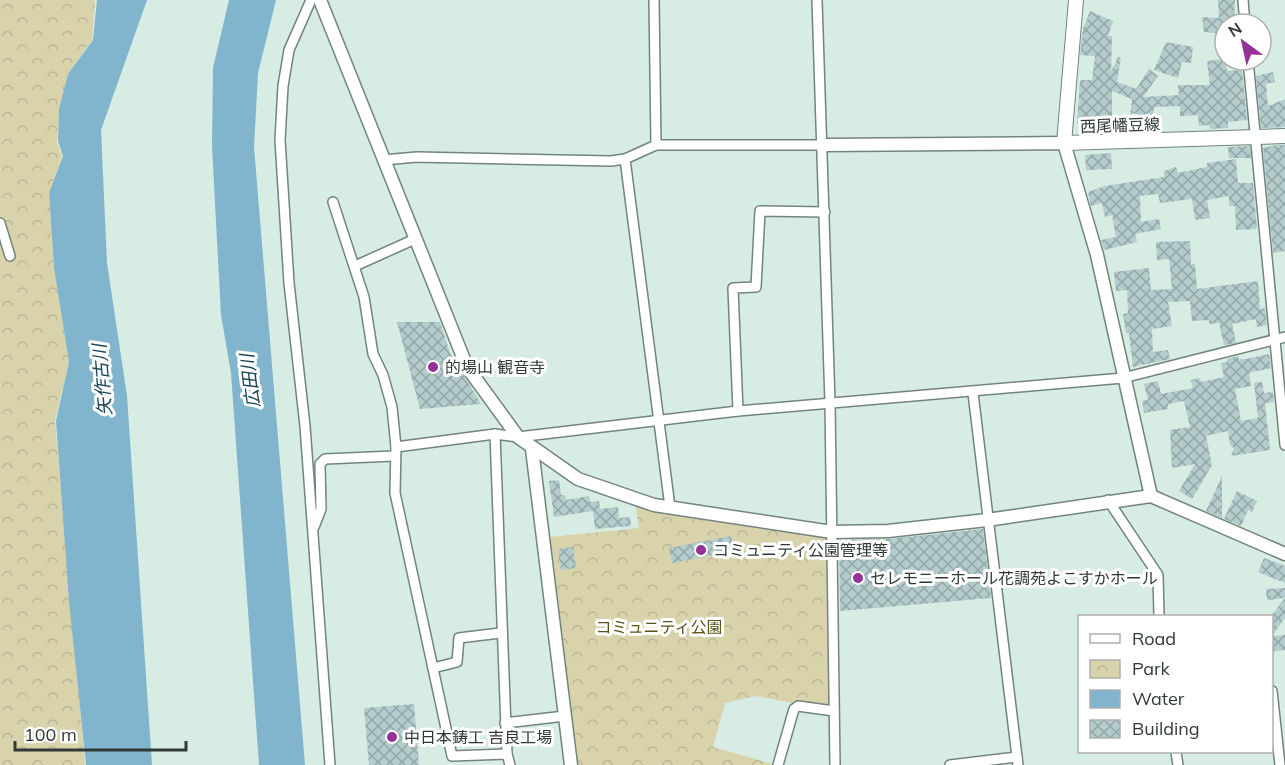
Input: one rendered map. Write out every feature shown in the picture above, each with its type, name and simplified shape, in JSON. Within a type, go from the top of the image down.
[{"type":"main road","name":"西尾幡豆線","points":[[1076,0],[1064,143],[1285,135]]},
{"type":"street","points":[[311,0],[289,50],[283,86],[280,140],[289,283],[305,426],[330,765]]},
{"type":"street","points":[[320,0],[467,367],[518,437],[532,449],[578,479],[635,500],[832,532],[888,531],[987,520],[1108,500],[1151,496],[1285,554]]},
{"type":"street","points":[[654,0],[656,145]]},
{"type":"street","points":[[817,0],[824,145],[835,765]]},
{"type":"street","points":[[1249,72],[1285,445]]},
{"type":"street","points":[[383,160],[417,157],[625,159],[656,145],[1064,143],[1097,255],[1122,378],[1151,496]]},
{"type":"street","points":[[625,159],[670,507]]},
{"type":"street","points":[[333,202],[355,266],[373,354],[383,375],[392,407],[395,493],[452,756],[507,754]]},
{"type":"street","points":[[738,411],[733,288],[756,287],[760,211],[825,212]]},
{"type":"street","points":[[0,223],[10,256]]},
{"type":"street","points":[[355,266],[415,239]]},
{"type":"street","points":[[313,532],[321,509],[320,464],[325,459],[395,452],[495,435],[518,437],[738,411],[973,393],[1122,378],[1285,337]]},
{"type":"street","points":[[950,765],[1018,761],[973,393]]},
{"type":"street","points":[[495,435],[505,723],[510,765]]},
{"type":"street","points":[[532,449],[571,765]]},
{"type":"street","points":[[1108,500],[1158,575],[1159,615]]},
{"type":"street","points":[[433,668],[457,662],[459,638],[501,633]]},
{"type":"street","points":[[1273,700],[1280,765]]},
{"type":"street","points":[[778,765],[794,709],[798,706],[834,711]]},
{"type":"street","points":[[505,723],[565,716]]},
{"type":"green space","points":[[0,0],[95,0],[92,40],[68,74],[59,112],[57,142],[62,156],[49,194],[54,268],[69,362],[55,421],[85,765],[0,765]]},
{"type":"green space","name":"コミュニティ公園","points":[[635,500],[832,532],[834,711],[756,696],[725,703],[713,747],[776,765],[573,765],[541,538],[639,528]]},
{"type":"water","name":"矢作古川","points":[[97,0],[147,0],[101,130],[107,263],[127,396],[152,765],[86,765],[69,601],[56,421],[69,362],[54,268],[49,193],[63,156],[58,141],[59,109],[68,74],[93,40]]},
{"type":"water","name":"広田川","points":[[229,0],[276,0],[258,73],[254,147],[305,765],[259,765],[231,373],[221,315],[212,146],[213,68]]},
{"type":"building","points":[[1218,0],[1235,0],[1234,12],[1219,12]]},
{"type":"building","points":[[1090,11],[1113,21],[1108,36],[1112,36],[1111,72],[1118,57],[1121,57],[1117,82],[1136,89],[1149,69],[1158,76],[1143,97],[1179,95],[1178,85],[1210,85],[1207,61],[1213,60],[1213,72],[1242,72],[1247,120],[1228,122],[1228,128],[1210,129],[1209,125],[1199,126],[1198,115],[1180,116],[1180,106],[1154,107],[1153,119],[1133,113],[1130,117],[1132,99],[1112,91],[1112,116],[1124,116],[1124,132],[1103,133],[1103,125],[1077,123],[1080,80],[1092,80],[1095,56],[1080,55],[1083,29]]},
{"type":"building","points":[[1202,17],[1213,18],[1213,33],[1204,32]]},
{"type":"building","points":[[1166,42],[1193,47],[1191,63],[1182,62],[1178,78],[1154,70]]},
{"type":"building","points":[[1273,72],[1275,82],[1266,84],[1268,106],[1285,99],[1285,127],[1261,128],[1256,76]]},
{"type":"building","points":[[1285,145],[1285,251],[1273,253],[1263,148]]},
{"type":"building","points":[[1250,146],[1251,158],[1229,158],[1228,147]]},
{"type":"building","points":[[1111,153],[1112,169],[1086,170],[1085,155]]},
{"type":"building","points":[[1236,159],[1238,183],[1253,183],[1257,229],[1236,230],[1235,206],[1229,206],[1229,196],[1207,200],[1210,218],[1195,220],[1192,199],[1160,203],[1158,194],[1140,196],[1141,222],[1159,219],[1161,229],[1135,234],[1137,242],[1104,250],[1101,240],[1116,237],[1112,215],[1105,217],[1102,203],[1091,206],[1088,192],[1105,186],[1164,177],[1164,171],[1176,167],[1178,173],[1207,167],[1207,163]]},
{"type":"building","points":[[1190,241],[1191,264],[1195,264],[1197,289],[1258,281],[1260,309],[1265,308],[1267,325],[1257,327],[1256,319],[1232,324],[1236,343],[1224,345],[1219,323],[1209,324],[1209,320],[1192,321],[1190,301],[1168,302],[1172,326],[1152,329],[1153,352],[1168,350],[1170,359],[1133,367],[1129,333],[1126,333],[1123,314],[1128,313],[1127,290],[1116,291],[1114,272],[1149,268],[1151,290],[1172,289],[1169,259],[1157,260],[1156,242]]},
{"type":"building","name":"的場山 観音寺","points":[[397,322],[440,322],[450,353],[481,404],[420,409]]},
{"type":"building","points":[[1269,354],[1271,368],[1249,373],[1251,386],[1235,389],[1241,421],[1258,418],[1254,383],[1262,382],[1264,393],[1273,392],[1274,402],[1265,403],[1270,450],[1231,456],[1234,448],[1230,445],[1228,431],[1206,436],[1212,465],[1192,499],[1179,491],[1195,464],[1172,468],[1170,430],[1190,427],[1184,401],[1168,404],[1168,409],[1144,413],[1142,401],[1148,400],[1144,384],[1158,381],[1161,394],[1193,388],[1191,380],[1200,378],[1201,382],[1224,377],[1221,363],[1227,362],[1227,359],[1238,356],[1239,359],[1246,359]]},
{"type":"building","points":[[1222,476],[1222,518],[1206,511]]},
{"type":"building","points":[[559,480],[561,495],[565,495],[566,500],[589,496],[590,502],[599,501],[600,509],[618,507],[619,518],[630,517],[631,526],[595,529],[593,511],[554,517],[549,481]]},
{"type":"building","points":[[1237,491],[1257,501],[1252,512],[1248,510],[1241,526],[1224,519]]},
{"type":"building","name":"セレモニーホール花調苑よこすかホール","points":[[983,529],[991,598],[840,611],[839,540],[889,539]]},
{"type":"building","name":"コミュニティ公園管理等","points":[[731,536],[734,551],[672,563],[669,548]]},
{"type":"building","points":[[573,547],[576,568],[561,570],[558,549]]},
{"type":"building","points":[[1264,558],[1285,566],[1285,583],[1258,572]]},
{"type":"building","points":[[1285,588],[1285,598],[1267,600],[1266,589]]},
{"type":"building","points":[[1285,598],[1285,618],[1273,635],[1272,615]]},
{"type":"building","points":[[1285,635],[1285,650],[1273,651],[1273,636]]},
{"type":"building","name":"中日本鋳工 吉良工場","points":[[414,704],[419,765],[369,765],[364,708]]},
{"type":"place","name":"的場山 観音寺","points":[[433,367]]},
{"type":"place","name":"コミュニティ公園管理等","points":[[701,550]]},
{"type":"place","name":"セレモニーホール花調苑よこすかホール","points":[[858,578]]},
{"type":"place","name":"中日本鋳工 吉良工場","points":[[392,737]]}]
